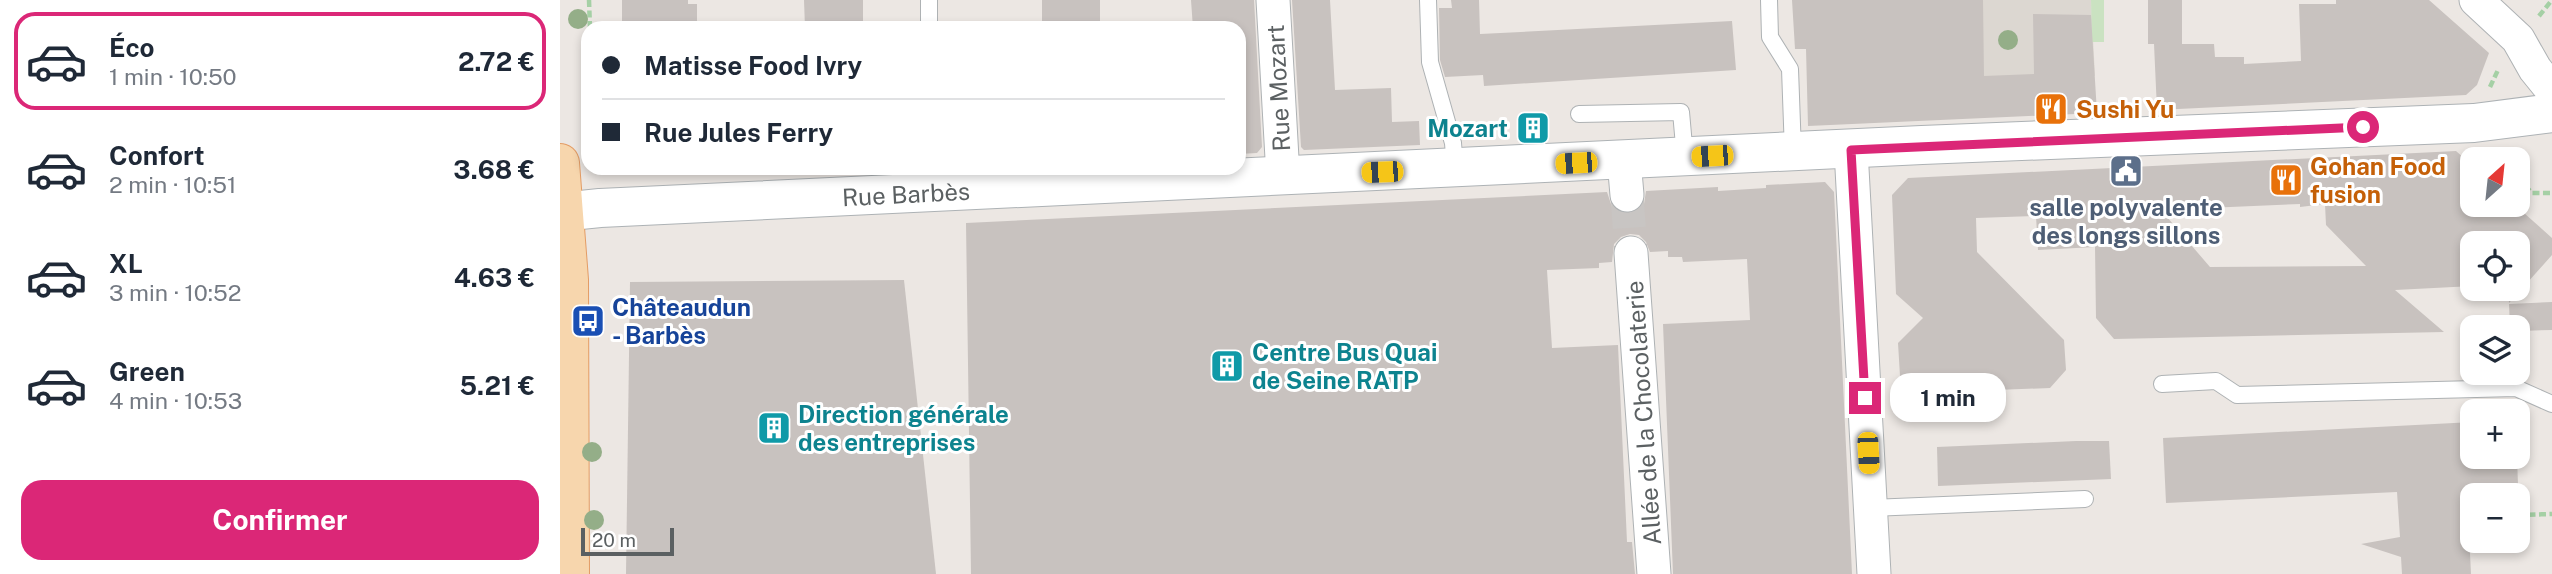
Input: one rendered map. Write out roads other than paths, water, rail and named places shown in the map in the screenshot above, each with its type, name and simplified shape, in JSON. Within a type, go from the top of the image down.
[{"type":"main road","name":"Rue Barbès","points":[[562,211],[928,180],[1283,176],[1455,168],[1625,177],[1685,157],[2473,123],[2552,113]]},
{"type":"main road","points":[[560,163],[569,280],[570,574]]},
{"type":"street","name":"Rue Mozart","points":[[1273,0],[1283,176]]},
{"type":"street","points":[[2476,0],[2518,39],[2543,79]]},
{"type":"street","points":[[1851,150],[1874,574]]},
{"type":"street","name":"Allée de la Chocolaterie","points":[[1631,253],[1654,574]]},
{"type":"lane","points":[[929,0],[929,21]]},
{"type":"lane","points":[[1427,0],[1430,62],[1453,143],[1455,168]]},
{"type":"lane","points":[[1769,0],[1770,37],[1790,69],[1793,152]]},
{"type":"lane","points":[[1578,114],[1681,112],[1685,157]]},
{"type":"lane","points":[[2162,384],[2216,381],[2237,395],[2516,388],[2552,404]]},
{"type":"lane","points":[[1871,508],[2085,499]]},
{"type":"tunnel","points":[[1627,195],[1631,253]]},
{"type":"place","name":"Sushi Yu","points":[[2051,109]]},
{"type":"place","name":"Mozart","points":[[1533,128]]},
{"type":"place","name":"salle polyvalente des longs sillons","points":[[2126,171]]},
{"type":"place","name":"Gohan Food fusion","points":[[2286,180]]},
{"type":"place","name":"Châteaudun - Barbès","points":[[588,321]]},
{"type":"place","name":"Centre Bus Quai de Seine RATP","points":[[1227,366]]},
{"type":"place","name":"Direction générale des entreprises","points":[[774,428]]}]
